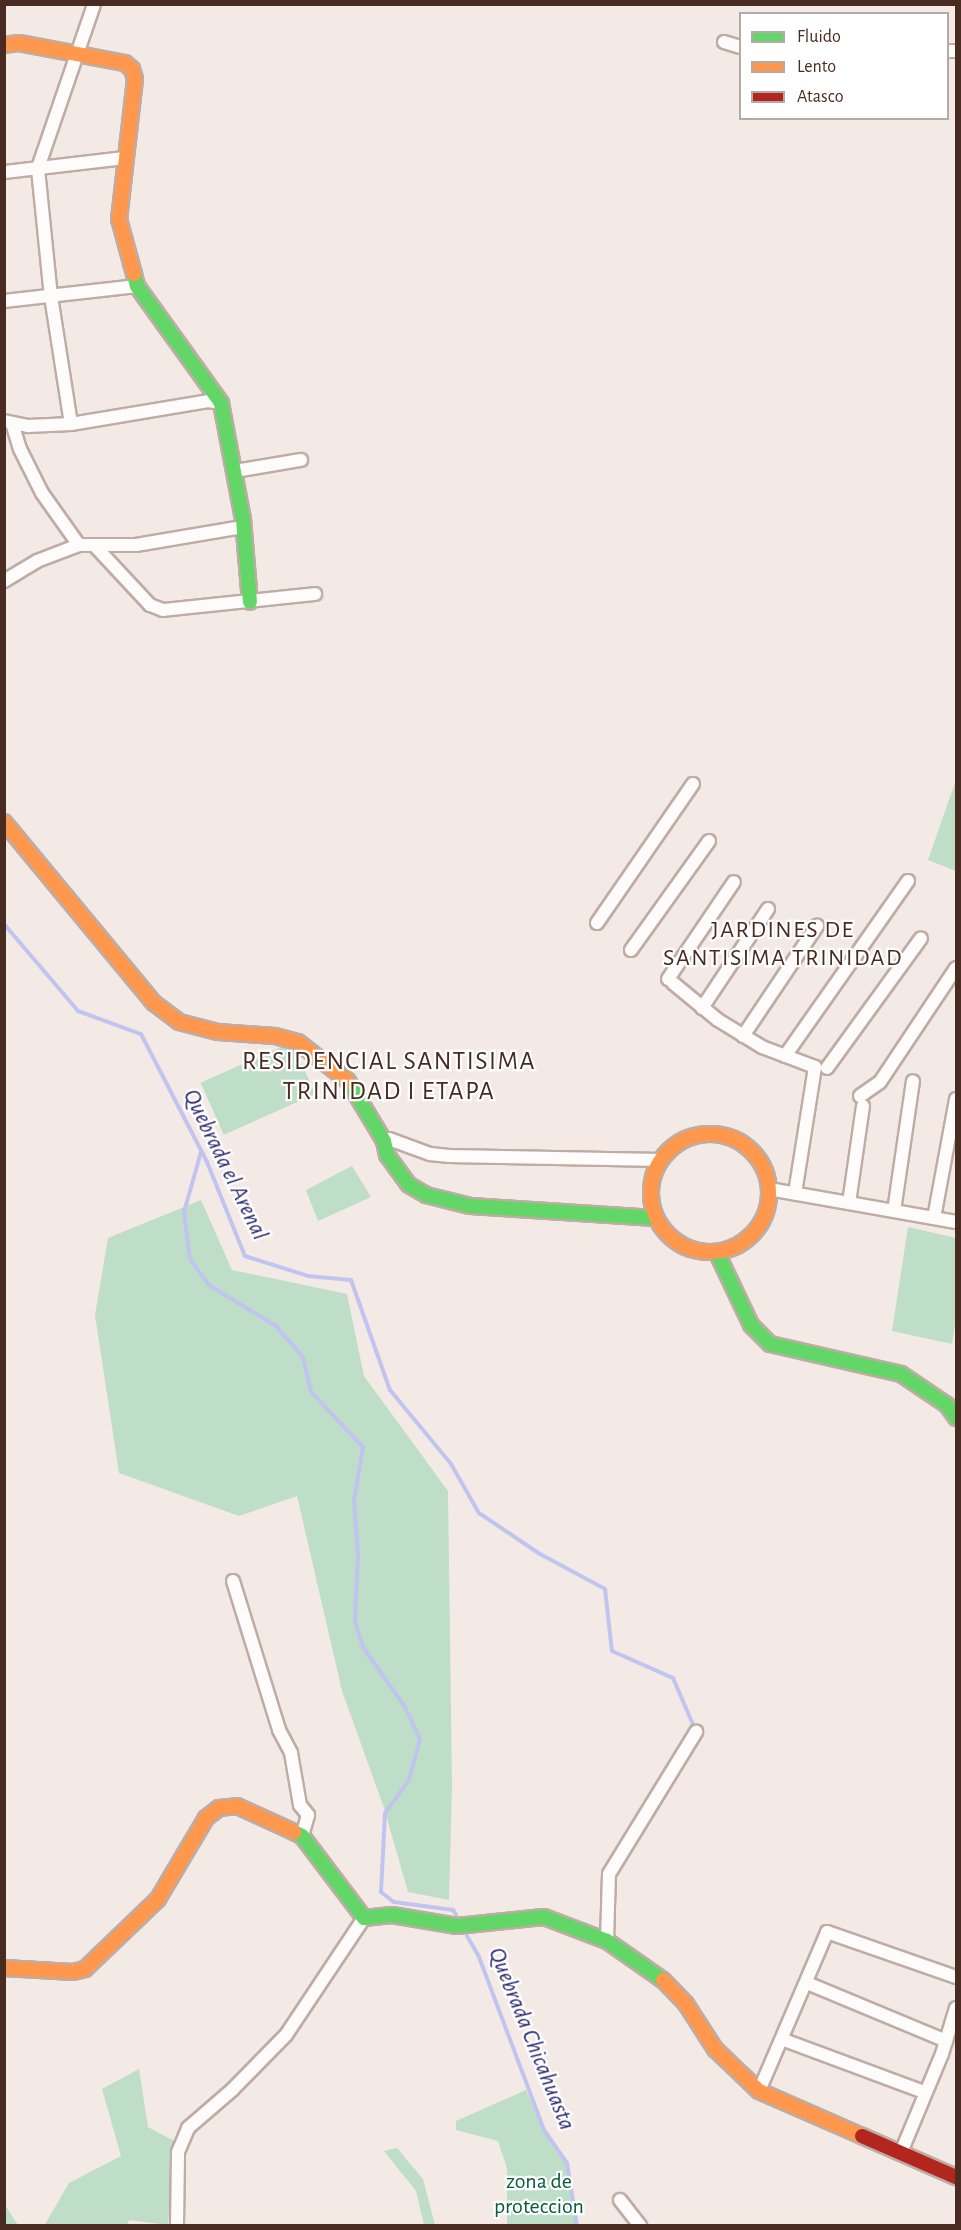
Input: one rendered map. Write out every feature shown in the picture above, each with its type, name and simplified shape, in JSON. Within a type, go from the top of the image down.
[{"type":"street","points":[[71,424],[51,297],[38,168],[74,55],[94,4]]},
{"type":"street","points":[[724,42],[739,46]]},
{"type":"street","points":[[4,45],[19,43],[125,63],[132,69],[135,79],[119,219],[137,286],[214,398],[235,471],[250,602]]},
{"type":"street","points":[[4,172],[125,158]]},
{"type":"street","points":[[4,301],[137,286]]},
{"type":"street","points":[[79,545],[42,493],[8,422],[49,426],[71,424],[214,398]]},
{"type":"street","points":[[49,426],[68,401]]},
{"type":"street","points":[[235,471],[301,460]]},
{"type":"street","points":[[4,581],[38,561],[79,545],[136,545],[242,527]]},
{"type":"street","points":[[94,545],[150,604],[163,610],[315,594]]},
{"type":"street","points":[[597,923],[693,784]]},
{"type":"street","points":[[4,822],[154,1003],[189,1024],[218,1032],[275,1036],[313,1050],[355,1088],[384,1141],[387,1155],[409,1185],[455,1204],[656,1218]]},
{"type":"street","points":[[631,950],[709,841]]},
{"type":"street","points":[[785,1056],[908,881]]},
{"type":"street","points":[[734,882],[670,981],[702,1008],[743,1036],[815,1067],[816,1075],[795,1193]]},
{"type":"street","points":[[702,1008],[768,909]]},
{"type":"street","points":[[743,1036],[817,926]]},
{"type":"street","points":[[826,1068],[921,938]]},
{"type":"street","points":[[849,1203],[861,1101],[880,1082],[957,968]]},
{"type":"street","points":[[894,1211],[913,1081]]},
{"type":"street","points":[[934,1218],[957,1099]]},
{"type":"street","points":[[723,1135],[748,1148],[758,1158],[769,1189],[761,1224],[734,1248],[717,1252],[690,1249],[676,1242],[656,1218],[651,1198],[653,1179],[661,1160],[680,1143],[693,1136],[723,1135]]},
{"type":"street","points":[[384,1141],[389,1139],[430,1154],[449,1156],[661,1160]]},
{"type":"street","points":[[769,1189],[957,1222]]},
{"type":"street","points":[[717,1252],[751,1325],[770,1344],[901,1374],[947,1405],[957,1418]]},
{"type":"street","points":[[233,1581],[279,1730],[291,1753],[300,1805],[308,1815],[302,1836]]},
{"type":"street","points":[[607,1941],[609,1874],[696,1732]]},
{"type":"street","points":[[4,1968],[73,1972],[85,1969],[158,1899],[206,1818],[219,1808],[232,1805],[254,1811],[302,1836],[364,1918]]},
{"type":"street","points":[[177,2226],[178,2151],[188,2128],[232,2090],[286,2035],[364,1918],[392,1914],[457,1926],[544,1917],[607,1941],[654,1970],[686,2004],[715,2049],[759,2091],[902,2150],[957,2177]]},
{"type":"street","points":[[759,2091],[784,2040],[827,1932],[957,1977]]},
{"type":"street","points":[[807,1983],[946,2041]]},
{"type":"street","points":[[902,2150],[957,2008]]},
{"type":"street","points":[[784,2040],[924,2092]]},
{"type":"street","points":[[620,2200],[640,2226]]},
{"type":"green space","points":[[956,780],[956,871],[928,860]]},
{"type":"green space","points":[[292,1042],[315,1094],[224,1135],[201,1083]]},
{"type":"green space","points":[[352,1166],[371,1197],[318,1221],[306,1190]]},
{"type":"green space","points":[[201,1200],[232,1270],[347,1294],[364,1376],[448,1491],[452,1785],[449,1900],[408,1892],[384,1808],[342,1691],[297,1496],[239,1516],[119,1473],[95,1315],[108,1238]]},
{"type":"green space","points":[[908,1227],[956,1238],[956,1317],[952,1344],[892,1331]]},
{"type":"green space","points":[[139,2069],[148,2127],[176,2142],[168,2225],[129,2220],[127,2225],[44,2226],[69,2183],[121,2156],[102,2089]]},
{"type":"green space","name":"zona de proteccion","points":[[526,2090],[544,2130],[567,2166],[577,2225],[507,2225],[507,2168],[498,2141],[456,2130],[456,2121]]},
{"type":"green space","name":"zona de proteccion","points":[[397,2148],[423,2179],[435,2225],[424,2225],[416,2191],[384,2151]]},
{"type":"green space","points":[[5,2205],[18,2225],[5,2225]]},
{"type":"waterway","name":"Quebrada el Arenal","points":[[4,924],[78,1011],[141,1034],[207,1162],[245,1256],[308,1276],[351,1280],[390,1390],[451,1464],[479,1513],[540,1554],[605,1589],[612,1651],[673,1678],[695,1729]]},
{"type":"waterway","name":"Quebrada Chicahuasta","points":[[201,1152],[184,1212],[190,1259],[209,1285],[276,1326],[303,1357],[311,1392],[363,1447],[354,1500],[358,1555],[355,1621],[363,1647],[405,1707],[420,1739],[409,1780],[385,1813],[381,1892],[394,1902],[453,1910],[456,1915]]},
{"type":"waterway","name":"Quebrada Chicahuasta","points":[[467,1936],[479,1957],[544,2130],[567,2163],[577,2226]]},
{"type":"traffic: fast","points":[[134,274],[137,286],[221,403],[243,519],[250,602]]},
{"type":"traffic: fast","points":[[348,1081],[384,1141],[387,1155],[409,1185],[426,1195],[470,1206],[656,1218]]},
{"type":"traffic: fast","points":[[717,1253],[751,1325],[770,1344],[901,1374],[947,1405],[956,1418]]},
{"type":"traffic: fast","points":[[294,1832],[302,1836],[364,1918],[392,1915],[457,1926],[544,1917],[607,1941],[663,1980]]},
{"type":"traffic: slow","points":[[4,45],[19,43],[125,63],[132,69],[135,79],[119,219],[134,274]]},
{"type":"traffic: slow","points":[[4,822],[154,1003],[179,1022],[218,1032],[275,1036],[298,1042],[348,1081]]},
{"type":"traffic: slow","points":[[710,1134],[733,1138],[752,1151],[765,1170],[769,1193],[765,1216],[752,1235],[733,1248],[710,1252],[687,1248],[668,1235],[655,1216],[651,1193],[655,1170],[668,1151],[687,1138],[710,1134]]},
{"type":"traffic: slow","points":[[4,1968],[73,1972],[85,1969],[158,1899],[206,1818],[219,1808],[237,1806],[294,1832]]},
{"type":"traffic: slow","points":[[663,1980],[686,2004],[715,2049],[759,2091],[862,2136]]},
{"type":"traffic: jam","points":[[862,2136],[956,2177]]},
{"type":"district","name":"JARDINES DE SANTISIMA TRINIDAD","points":[[783,945]]},
{"type":"district","name":"RESIDENCIAL SANTISIMA TRINIDAD I ETAPA","points":[[389,1077]]}]
